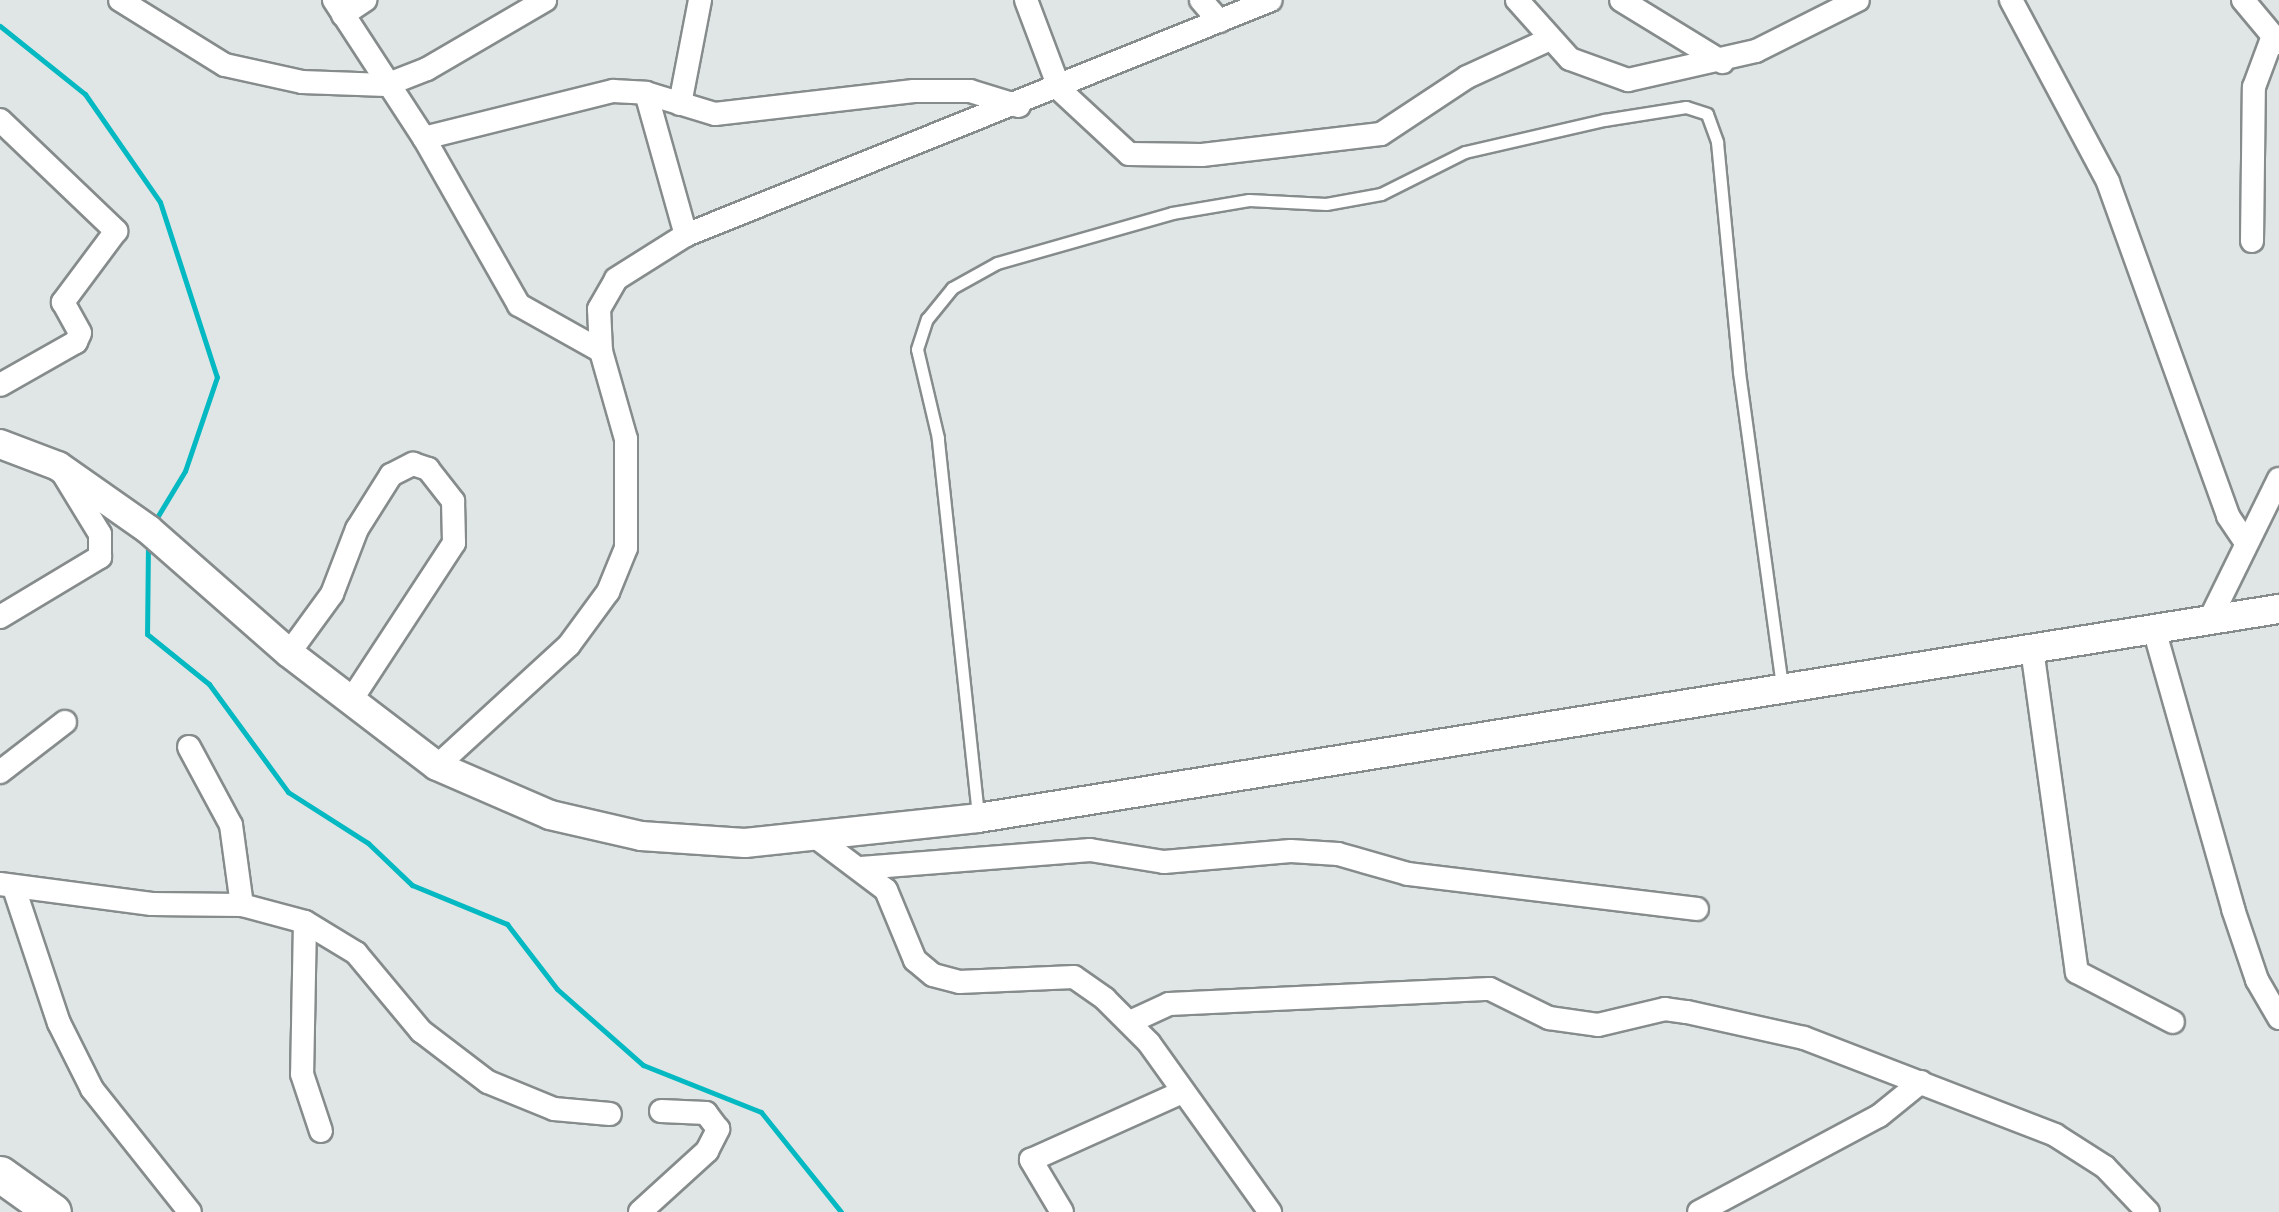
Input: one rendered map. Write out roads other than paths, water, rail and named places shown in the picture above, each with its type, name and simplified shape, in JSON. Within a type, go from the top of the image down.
[{"type":"main road","points":[[0,1174],[52,1212]]},
{"type":"street","points":[[120,0],[225,65],[302,82],[386,85],[427,69],[545,0]]},
{"type":"street","points":[[365,0],[339,7],[386,85],[424,138],[519,305],[601,351]]},
{"type":"street","points":[[680,104],[700,0]]},
{"type":"street","points":[[1026,0],[1060,90],[1100,134],[1129,154],[1202,155],[1381,134],[1467,77],[1548,40]]},
{"type":"street","points":[[1201,0],[1219,20]]},
{"type":"street","points":[[437,766],[569,645],[608,592],[626,548],[626,440],[601,351],[600,309],[616,279],[686,235],[1060,90],[1271,0]]},
{"type":"street","points":[[1517,0],[1548,40],[1570,59],[1628,80],[1722,62],[1796,34],[1858,0]]},
{"type":"street","points":[[1620,0],[1722,62]]},
{"type":"street","points":[[2011,0],[2108,182],[2228,516],[2244,540]]},
{"type":"street","points":[[2242,0],[2276,39],[2254,87],[2252,241]]},
{"type":"street","points":[[424,138],[612,92],[646,93],[715,114],[914,91],[970,91],[1019,106]]},
{"type":"street","points":[[646,93],[686,235]]},
{"type":"street","points":[[0,120],[116,230],[63,302],[80,333],[76,342],[0,385]]},
{"type":"street","points":[[0,444],[58,466],[148,530],[289,653],[437,766],[550,815],[642,836],[745,843],[978,818],[2279,609]]},
{"type":"street","points":[[289,653],[332,594],[382,486],[413,464],[428,470],[453,501],[454,543],[350,702]]},
{"type":"street","points":[[0,617],[100,557],[100,534],[58,466]]},
{"type":"street","points":[[2210,619],[2244,540],[2279,479]]},
{"type":"street","points":[[2154,629],[2232,909],[2257,980],[2279,1018]]},
{"type":"street","points":[[2032,649],[2077,972],[2174,1022]]},
{"type":"street","points":[[0,772],[65,722]]},
{"type":"street","points":[[189,747],[231,825],[242,905]]},
{"type":"street","points":[[817,838],[862,868],[886,890],[916,960],[933,975],[958,982],[1074,978],[1130,1022],[1270,1212]]},
{"type":"street","points":[[862,868],[1090,850],[1164,862],[1291,851],[1338,854],[1408,874],[1696,909]]},
{"type":"street","points":[[190,1212],[92,1089],[59,1023],[7,886],[152,904],[242,905],[304,922],[356,953],[420,1030],[488,1082],[554,1108],[610,1114]]},
{"type":"street","points":[[304,922],[302,1074],[321,1131]]},
{"type":"street","points":[[1130,1022],[1169,1004],[1490,988],[1549,1018],[1598,1025],[1648,1012],[1687,1012],[1804,1038],[2055,1135],[2105,1167],[2148,1212]]},
{"type":"street","points":[[1699,1212],[1880,1116],[1921,1082]]},
{"type":"street","points":[[1062,1212],[1031,1160],[1182,1092]]},
{"type":"street","points":[[640,1212],[707,1151],[718,1129],[706,1113],[661,1111]]},
{"type":"lane","points":[[978,818],[938,438],[917,349],[927,318],[952,288],[997,262],[1172,213],[1249,200],[1326,204],[1380,194],[1465,152],[1636,114],[1686,107],[1707,114],[1717,142],[1739,372],[1782,690]]},
{"type":"waterway","points":[[0,26],[85,94],[160,202],[217,377],[185,471],[153,524]]},
{"type":"waterway","points":[[148,543],[147,634],[209,684],[288,792],[368,843],[412,885],[507,924],[557,989],[643,1065],[761,1112],[841,1212]]}]
